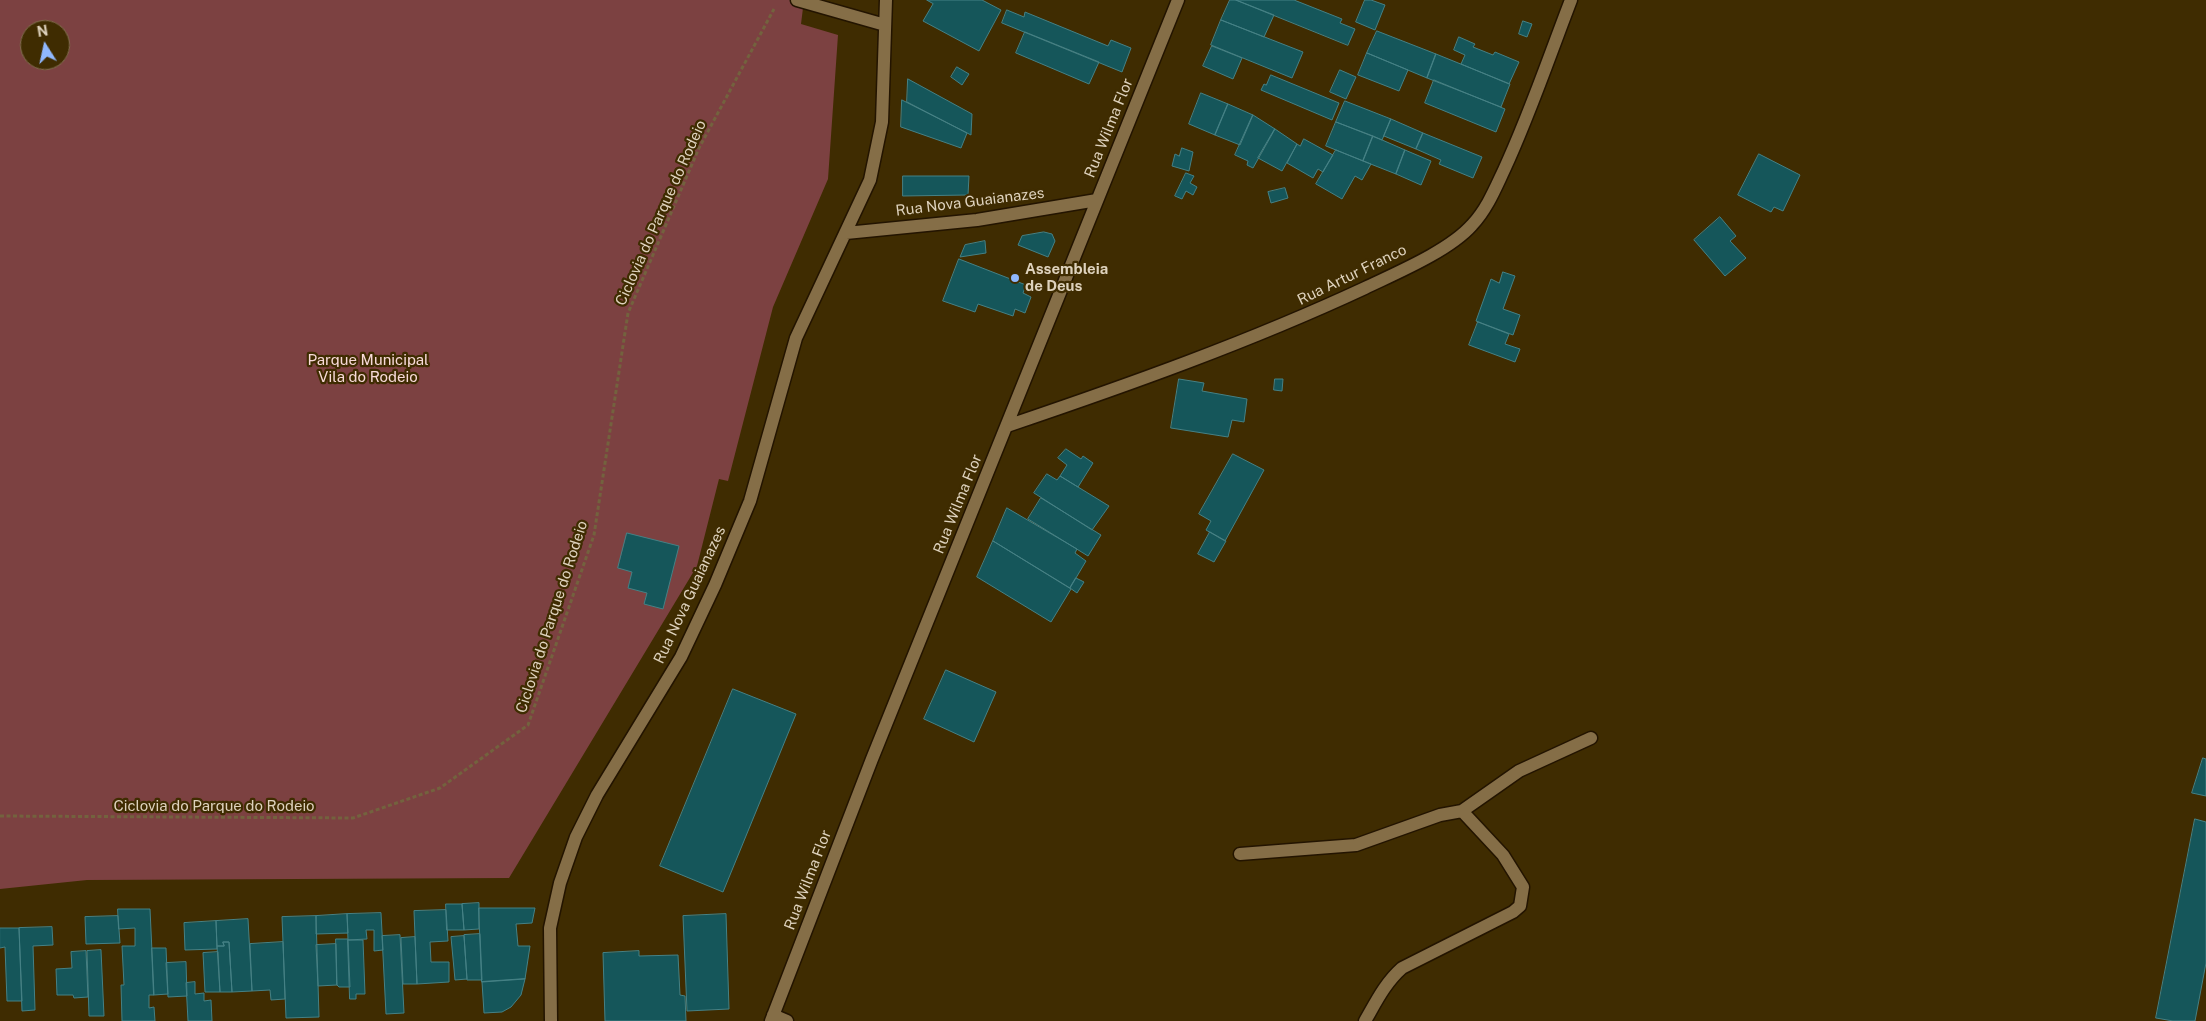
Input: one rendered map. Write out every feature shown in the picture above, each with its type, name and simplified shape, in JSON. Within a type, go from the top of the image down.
[{"type":"street","points":[[798,0],[885,25]]},
{"type":"street","name":"Rua Nova Guaianazes","points":[[551,1021],[550,928],[560,883],[576,837],[597,795],[681,658],[715,585],[750,501],[796,338],[870,180],[882,122],[886,0]]},
{"type":"street","name":"Rua Wilma Flor","points":[[772,1018],[868,768],[1178,0]]},
{"type":"street","name":"Rua Artur Franco","points":[[1007,426],[1127,386],[1298,319],[1394,274],[1450,243],[1472,226],[1486,209],[1522,130],[1571,0]]},
{"type":"street","name":"Rua Nova Guaianazes","points":[[846,233],[977,220],[1097,200]]},
{"type":"street","points":[[1240,854],[1356,845],[1440,815],[1462,811],[1519,771],[1591,738]]},
{"type":"street","points":[[1365,1021],[1384,988],[1402,968],[1513,912],[1520,906],[1523,887],[1504,855],[1462,811]]},
{"type":"street","points":[[772,1018],[787,1021]]},
{"type":"path","name":"Ciclovia do Parque do Rodeio","points":[[0,816],[353,818],[440,788],[528,725],[594,535],[628,312],[699,148],[775,9]]},
{"type":"green space","name":"Parque Municipal Vila do Rodeio","points":[[0,0],[804,0],[801,24],[838,35],[828,179],[773,307],[728,481],[719,479],[697,566],[509,878],[87,880],[0,889]]},
{"type":"building","points":[[927,0],[982,0],[1001,10],[979,51],[923,21],[933,4]]},
{"type":"building","points":[[1230,0],[1236,0],[1274,15],[1264,37],[1221,20]]},
{"type":"building","points":[[1236,0],[1294,0],[1342,19],[1340,23],[1355,29],[1348,45]]},
{"type":"building","points":[[1365,0],[1385,5],[1375,30],[1356,22]]},
{"type":"building","points":[[1007,10],[1024,17],[1025,12],[1108,46],[1111,40],[1131,48],[1122,72],[1002,23]]},
{"type":"building","points":[[1221,20],[1303,52],[1292,78],[1211,45]]},
{"type":"building","points":[[1523,21],[1532,24],[1527,37],[1519,34]]},
{"type":"building","points":[[1377,31],[1436,54],[1427,78],[1367,53]]},
{"type":"building","points":[[1025,32],[1099,62],[1089,84],[1016,53]]},
{"type":"building","points":[[1459,37],[1475,44],[1473,47],[1493,55],[1495,52],[1519,62],[1509,84],[1461,64],[1465,55],[1454,50]]},
{"type":"building","points":[[1212,46],[1242,58],[1233,79],[1203,66]]},
{"type":"building","points":[[1367,53],[1408,70],[1399,91],[1358,75]]},
{"type":"building","points":[[1436,54],[1510,84],[1501,107],[1427,78]]},
{"type":"building","points":[[957,67],[969,74],[962,85],[951,77]]},
{"type":"building","points":[[1340,70],[1356,77],[1346,99],[1330,92]]},
{"type":"building","points":[[1271,75],[1339,103],[1332,120],[1261,90]]},
{"type":"building","points":[[908,79],[972,114],[971,135],[907,102]]},
{"type":"building","points":[[1434,80],[1505,109],[1496,132],[1425,103]]},
{"type":"building","points":[[1201,93],[1228,104],[1215,135],[1189,124]]},
{"type":"building","points":[[902,100],[967,133],[961,148],[901,127]]},
{"type":"building","points":[[1345,101],[1391,119],[1382,140],[1336,122]]},
{"type":"building","points":[[1228,104],[1253,115],[1240,145],[1215,135]]},
{"type":"building","points":[[1253,115],[1275,129],[1253,168],[1247,165],[1248,161],[1235,155]]},
{"type":"building","points":[[1391,119],[1423,133],[1416,149],[1384,136]]},
{"type":"building","points":[[1336,122],[1373,136],[1363,161],[1326,146]]},
{"type":"building","points":[[1275,129],[1297,144],[1282,171],[1258,158]]},
{"type":"building","points":[[1423,133],[1482,157],[1473,178],[1439,164],[1441,160],[1416,149]]},
{"type":"building","points":[[1373,136],[1405,150],[1396,174],[1363,161]]},
{"type":"building","points":[[1304,139],[1333,155],[1323,172],[1318,169],[1313,178],[1287,163],[1297,144],[1300,146]]},
{"type":"building","points":[[1182,148],[1193,152],[1189,171],[1172,166],[1175,154],[1179,156]]},
{"type":"building","points":[[1336,150],[1371,164],[1362,180],[1355,176],[1342,199],[1316,184]]},
{"type":"building","points":[[1405,150],[1431,161],[1421,185],[1396,174]]},
{"type":"building","points":[[1759,154],[1800,175],[1783,211],[1774,207],[1771,212],[1738,195]]},
{"type":"building","points":[[1186,173],[1194,176],[1190,183],[1197,187],[1193,195],[1186,191],[1182,199],[1175,196]]},
{"type":"building","points":[[903,176],[969,176],[968,195],[903,196]]},
{"type":"building","points":[[1285,188],[1288,198],[1271,203],[1268,192]]},
{"type":"building","points":[[1720,217],[1736,236],[1730,241],[1746,258],[1725,276],[1694,240]]},
{"type":"building","points":[[1044,232],[1052,234],[1055,241],[1048,257],[1018,245],[1022,236]]},
{"type":"building","points":[[985,241],[986,253],[960,257],[965,245]]},
{"type":"building","points":[[959,259],[1026,285],[1023,293],[1031,297],[1025,313],[1015,309],[1013,316],[978,304],[975,312],[943,301]]},
{"type":"building","points":[[1503,272],[1515,276],[1503,309],[1520,315],[1513,335],[1476,321],[1491,279],[1499,283]]},
{"type":"building","points":[[1478,322],[1509,334],[1505,344],[1520,349],[1515,362],[1469,345]]},
{"type":"building","points":[[1179,379],[1204,383],[1202,391],[1247,399],[1244,422],[1232,420],[1228,437],[1171,428]]},
{"type":"building","points":[[1275,379],[1283,379],[1282,391],[1274,390]]},
{"type":"building","points":[[1066,449],[1081,459],[1083,456],[1093,463],[1078,487],[1060,476],[1067,465],[1058,458]]},
{"type":"building","points":[[1233,454],[1264,470],[1225,541],[1206,530],[1211,521],[1199,514]]},
{"type":"building","points":[[1047,474],[1057,480],[1060,476],[1109,506],[1092,530],[1034,493]]},
{"type":"building","points":[[1041,498],[1101,535],[1088,556],[1028,519]]},
{"type":"building","points":[[1007,508],[1077,549],[1075,553],[1086,561],[1070,588],[993,541]]},
{"type":"building","points":[[1210,532],[1226,541],[1214,562],[1198,554]]},
{"type":"building","points":[[627,533],[679,546],[663,609],[644,604],[647,593],[628,588],[632,572],[618,568]]},
{"type":"building","points":[[993,541],[1071,589],[1051,622],[977,577]]},
{"type":"building","points":[[1076,578],[1084,582],[1077,593],[1070,588]]},
{"type":"building","points":[[946,670],[996,692],[974,742],[924,719]]},
{"type":"building","points":[[733,689],[796,714],[723,892],[660,866]]},
{"type":"building","points":[[2203,758],[2206,759],[2206,796],[2192,793]]},
{"type":"building","points":[[2195,819],[2206,822],[2206,963],[2195,1021],[2173,1021],[2156,1018]]},
{"type":"building","points":[[479,903],[479,929],[464,930],[462,904]]},
{"type":"building","points":[[446,904],[462,904],[464,930],[447,930]]},
{"type":"building","points":[[479,908],[535,908],[532,923],[516,924],[518,946],[530,946],[525,979],[482,982]]},
{"type":"building","points":[[118,909],[150,909],[154,995],[149,995],[149,1008],[154,1007],[155,1021],[122,1021],[121,985],[124,985],[122,946],[135,946],[135,928],[119,929]]},
{"type":"building","points":[[446,910],[448,941],[430,942],[431,962],[449,962],[449,982],[417,984],[414,911]]},
{"type":"building","points":[[381,913],[383,950],[374,951],[374,930],[366,930],[367,939],[348,940],[347,914]]},
{"type":"building","points":[[347,914],[348,933],[316,934],[316,916]]},
{"type":"building","points":[[726,914],[729,1009],[687,1011],[683,916]]},
{"type":"building","points":[[118,916],[120,943],[86,944],[85,917]]},
{"type":"building","points":[[316,916],[319,1017],[286,1018],[282,917]]},
{"type":"building","points":[[248,919],[252,991],[232,992],[229,942],[223,942],[224,946],[217,946],[216,921]]},
{"type":"building","points":[[216,921],[217,949],[185,950],[184,923]]},
{"type":"building","points":[[52,927],[53,945],[33,946],[35,1010],[22,1011],[19,928]]},
{"type":"building","points":[[0,928],[19,928],[22,1001],[7,1001],[5,947],[0,948]]},
{"type":"building","points":[[480,934],[482,980],[467,980],[464,935]]},
{"type":"building","points":[[400,935],[404,1013],[386,1014],[382,936]]},
{"type":"building","points":[[464,936],[467,979],[455,980],[451,937]]},
{"type":"building","points":[[415,937],[417,984],[403,984],[401,938]]},
{"type":"building","points":[[336,939],[348,939],[350,987],[339,987],[337,985]]},
{"type":"building","points":[[348,940],[363,940],[365,994],[356,994],[356,999],[350,999]]},
{"type":"building","points":[[223,942],[229,942],[232,992],[220,992],[217,946],[224,946]]},
{"type":"building","points":[[283,942],[285,999],[271,1000],[270,990],[252,991],[250,944]]},
{"type":"building","points":[[336,944],[337,985],[318,986],[316,945]]},
{"type":"building","points":[[152,948],[166,948],[168,994],[154,995]]},
{"type":"building","points":[[101,950],[104,1016],[89,1016],[87,951]]},
{"type":"building","points":[[86,951],[88,997],[74,998],[73,995],[57,995],[56,969],[72,968],[71,952]]},
{"type":"building","points":[[639,951],[639,956],[678,955],[680,995],[685,996],[686,1021],[605,1021],[603,953]]},
{"type":"building","points":[[218,952],[220,992],[205,992],[203,953]]},
{"type":"building","points":[[186,962],[187,996],[168,997],[166,963]]},
{"type":"building","points":[[525,979],[521,995],[511,1007],[502,1012],[484,1013],[482,982]]},
{"type":"building","points":[[195,982],[195,994],[204,993],[204,1001],[211,1000],[212,1021],[188,1021],[186,983]]},
{"type":"place","name":"Assembleia de Deus","points":[[1015,278]]}]
